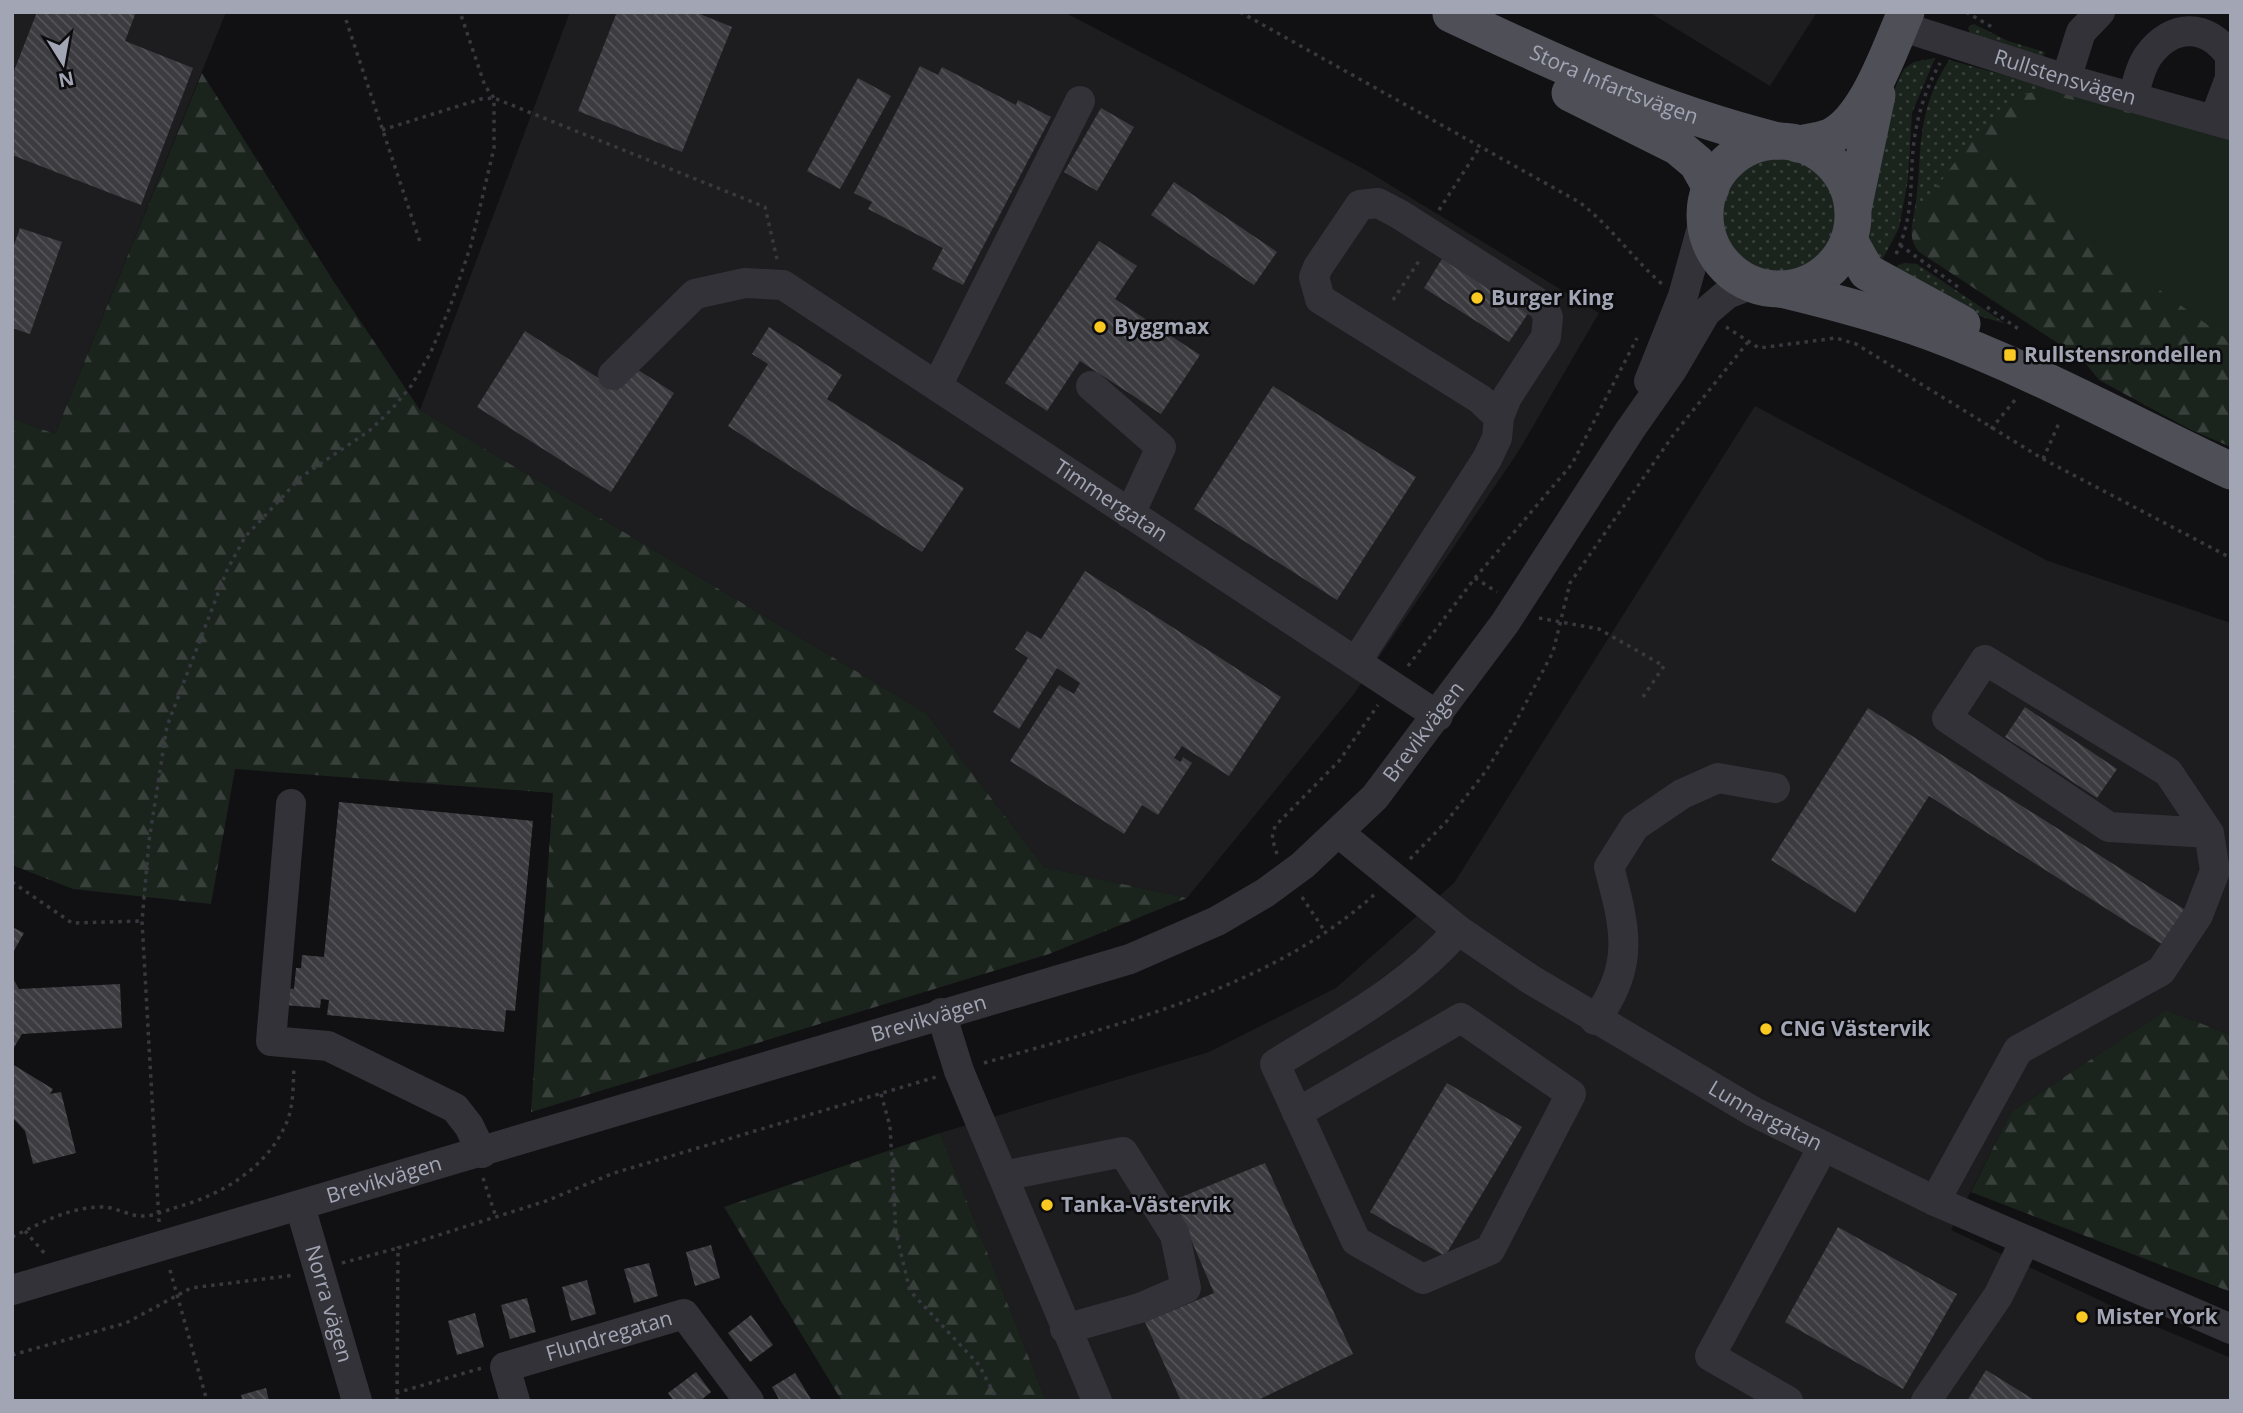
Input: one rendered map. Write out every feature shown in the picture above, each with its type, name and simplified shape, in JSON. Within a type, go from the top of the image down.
[{"type":"main road","name":"Stora Infartsvägen","points":[[1450,13],[1581,75],[1648,103],[1790,143]]},
{"type":"main road","name":"Stora Infartsvägen","points":[[1450,13],[1565,90],[1678,147],[1697,163],[1708,203]]},
{"type":"main road","points":[[1903,19],[1885,63],[1852,120],[1828,137],[1790,143],[1767,142],[1739,154],[1718,175],[1708,203],[1709,238],[1719,258],[1728,268],[1843,322],[1931,332],[2063,407],[2231,471]]},
{"type":"main road","points":[[1767,286],[1810,282],[1833,265],[1851,225],[1885,63]]},
{"type":"main road","points":[[1790,143],[1825,158],[1845,181],[1858,259],[1879,280],[1962,324],[2063,407]]},
{"type":"street","name":"Rullstensvägen","points":[[1903,19],[1951,43],[2066,79],[2222,122]]},
{"type":"street","points":[[2066,79],[2083,19]]},
{"type":"street","points":[[2133,97],[2148,56],[2180,32],[2197,30],[2212,37],[2230,56],[2230,78],[2222,122]]},
{"type":"street","points":[[937,386],[1080,101]]},
{"type":"street","points":[[1356,662],[1487,459],[1497,438],[1490,408],[1320,299],[1314,277],[1318,267],[1360,205],[1378,203],[1399,214],[1543,306],[1548,317],[1546,337],[1507,397],[1490,408]]},
{"type":"street","name":"Brevikvägen","points":[[12,1290],[300,1206],[482,1165],[941,1013],[1130,959],[1166,946],[1217,921],[1288,876],[1339,833],[1375,797],[1438,716],[1517,604],[1630,430],[1708,203]]},
{"type":"street","points":[[613,375],[695,294],[745,283],[783,285]]},
{"type":"street","name":"Timmergatan","points":[[783,285],[1438,716]]},
{"type":"street","points":[[1677,296],[1727,294],[1767,286]]},
{"type":"street","points":[[1091,386],[1161,447],[1130,513]]},
{"type":"street","points":[[1935,1201],[2018,1050],[2161,971],[2198,915],[2215,871],[2209,833],[2168,772],[1985,660],[1947,718],[2109,827],[2209,833]]},
{"type":"street","points":[[1595,1020],[1606,1006],[1624,950],[1625,927],[1609,867],[1635,826],[1682,794],[1718,778],[1775,788]]},
{"type":"street","points":[[290,804],[271,1041],[328,1046],[455,1108],[469,1126],[482,1165]]},
{"type":"street","name":"Lunnargatan","points":[[1339,833],[1404,874],[1458,930],[1595,1020],[1754,1112],[1935,1201],[2231,1329]]},
{"type":"street","points":[[1297,1113],[1461,1018],[1571,1094],[1490,1250],[1423,1279],[1356,1241],[1297,1113],[1275,1063],[1384,996],[1436,956],[1458,930]]},
{"type":"street","points":[[941,1013],[959,1071],[1097,1401]]},
{"type":"street","points":[[1788,1401],[1710,1356],[1823,1147]]},
{"type":"street","points":[[1003,1176],[1123,1152],[1175,1235],[1186,1288],[1140,1308],[1065,1329]]},
{"type":"street","name":"Norra vägen","points":[[300,1206],[358,1401]]},
{"type":"street","points":[[1926,1401],[1998,1296],[2025,1241]]},
{"type":"street","name":"Flundregatan","points":[[505,1367],[684,1314],[749,1401]]},
{"type":"street","points":[[505,1367],[515,1401]]},
{"type":"path","points":[[207,1401],[163,1247],[158,1213],[142,921],[149,841],[167,726],[227,570],[245,537],[301,477],[369,431],[392,409],[411,386],[430,354],[450,307],[477,222],[494,148],[494,98],[485,86],[460,12]]},
{"type":"path","points":[[1240,12],[1579,202],[1601,219],[1618,242],[1677,296],[1748,342],[1759,348],[1843,322],[1856,344],[1992,429],[2043,459],[2231,558]]},
{"type":"path","points":[[346,20],[420,242]]},
{"type":"path","points":[[1879,280],[1900,245],[1910,216],[1917,121],[1925,94],[1951,43]]},
{"type":"path","points":[[382,130],[481,99],[494,98],[765,207],[783,285]]},
{"type":"path","points":[[1326,933],[1288,876],[1272,838],[1275,826],[1339,761],[1392,686],[1475,578],[1572,464],[1638,336]]},
{"type":"path","points":[[333,1266],[496,1217],[614,1173],[1172,1005],[1268,965],[1326,933],[1404,874],[1408,862],[1447,822],[1486,771],[1553,652],[1564,598],[1576,572],[1674,434],[1748,342]]},
{"type":"path","points":[[1992,429],[2015,400]]},
{"type":"path","points":[[2043,459],[2063,407]]},
{"type":"path","points":[[1475,578],[1543,621],[1599,629],[1664,666],[1643,697]]},
{"type":"path","points":[[12,882],[72,923],[142,921]]},
{"type":"path","points":[[12,1237],[45,1219],[78,1210],[103,1207],[144,1216],[158,1213],[223,1190],[241,1179],[272,1146],[290,1111],[296,1043]]},
{"type":"path","points":[[881,1094],[890,1126],[896,1233],[910,1291],[979,1364],[999,1401]]},
{"type":"path","points":[[482,1165],[496,1217]]},
{"type":"path","points":[[26,1231],[46,1255]]},
{"type":"path","points":[[397,1401],[398,1248]]},
{"type":"path","points":[[12,1355],[100,1333],[126,1323],[176,1293],[205,1284],[304,1274]]},
{"type":"path","points":[[396,1393],[492,1365],[505,1367]]},
{"type":"shaded area","points":[[12,12],[226,12],[55,434],[12,418]]},
{"type":"shaded area","points":[[570,12],[1064,12],[1364,169],[1599,313],[1518,452],[1354,694],[1187,898],[1044,867],[926,713],[420,410]]},
{"type":"shaded area","points":[[1649,12],[1817,12],[1770,86]]},
{"type":"shaded area","points":[[1755,406],[2048,561],[2231,623],[2231,1035],[2166,1010],[2011,1112],[1951,1230],[2150,1324],[2231,1358],[2231,1401],[1046,1401],[940,1133],[1209,1052],[1336,988],[1454,883]]},
{"type":"green space","points":[[1974,24],[2008,41],[2045,52],[2043,57],[1970,35],[1968,27]]},
{"type":"green space","points":[[1935,58],[1912,113],[1908,180],[1899,228],[1879,266],[1867,245],[1865,226],[1870,180],[1882,127],[1905,68],[1914,62]]},
{"type":"green space","points":[[1949,60],[2059,90],[1963,153],[1912,225],[1924,122],[1937,82]]},
{"type":"green space","points":[[202,73],[334,282],[420,410],[926,713],[1044,867],[1187,898],[1049,954],[531,1112],[553,793],[235,769],[211,904],[73,889],[12,865],[12,418],[55,434]]},
{"type":"green space","points":[[2059,90],[2231,134],[2231,447],[2191,430],[2099,380],[2082,359],[1919,252],[1915,245],[1912,225],[1979,133],[2011,102],[2038,91]]},
{"type":"green space","points":[[2043,93],[2231,137],[2231,342],[2076,229],[1998,145]]},
{"type":"green space","points":[[1779,159],[1800,163],[1819,175],[1831,194],[1835,215],[1831,236],[1819,255],[1800,267],[1779,271],[1758,267],[1739,255],[1727,236],[1723,215],[1727,194],[1739,175],[1758,163]]},
{"type":"green space","points":[[1917,264],[2006,324],[1973,314],[1890,276],[1898,265]]},
{"type":"green space","points":[[2166,1010],[2231,1035],[2231,1292],[1971,1192],[2011,1112]]},
{"type":"green space","points":[[940,1133],[1046,1401],[842,1401],[724,1207]]},
{"type":"building","points":[[37,12],[136,12],[125,41],[193,68],[141,205],[12,155],[12,76]]},
{"type":"building","points":[[617,12],[695,12],[732,27],[682,152],[578,111]]},
{"type":"building","points":[[920,66],[938,75],[942,67],[1016,105],[1018,100],[1051,117],[963,285],[932,269],[943,248],[868,209],[872,202],[854,193]]},
{"type":"building","points":[[858,78],[891,96],[840,189],[807,171]]},
{"type":"building","points":[[1101,108],[1134,127],[1097,191],[1064,172]]},
{"type":"building","points":[[1174,182],[1277,252],[1254,285],[1151,215]]},
{"type":"building","points":[[20,228],[62,242],[30,334],[12,328],[12,250]]},
{"type":"building","name":"Byggmax","points":[[1099,241],[1137,266],[1115,299],[1200,355],[1161,414],[1080,361],[1047,411],[1005,383]]},
{"type":"building","name":"Burger King","points":[[1445,254],[1531,309],[1509,342],[1424,288]]},
{"type":"building","points":[[769,327],[842,375],[827,399],[964,488],[922,552],[728,426],[768,364],[752,354]]},
{"type":"building","points":[[525,331],[617,390],[632,366],[674,393],[611,492],[477,407]]},
{"type":"building","points":[[1273,386],[1416,477],[1337,600],[1194,509]]},
{"type":"building","points":[[1085,571],[1281,697],[1229,776],[1182,746],[1174,758],[1181,762],[1183,757],[1192,763],[1158,815],[1142,805],[1124,834],[1010,761],[1059,685],[1074,694],[1080,683],[1057,668],[1019,729],[993,712],[1028,658],[1015,649],[1027,631],[1041,639]]},
{"type":"building","points":[[2025,707],[2117,769],[2097,798],[2005,737]]},
{"type":"building","points":[[1868,708],[2187,911],[2165,946],[1929,796],[1855,913],[1771,860]]},
{"type":"building","points":[[339,802],[533,821],[515,1011],[506,1010],[504,1032],[327,1015],[329,1000],[321,999],[320,1008],[284,1005],[286,988],[294,989],[296,968],[301,968],[302,955],[324,957]]},
{"type":"building","points":[[12,927],[24,933],[12,954]]},
{"type":"building","points":[[12,977],[19,989],[120,984],[122,1028],[22,1034],[12,1051]]},
{"type":"building","points":[[12,1064],[53,1089],[50,1094],[61,1092],[76,1153],[33,1164],[25,1131],[12,1117]]},
{"type":"building","points":[[1447,1083],[1522,1127],[1445,1256],[1370,1212]]},
{"type":"building","points":[[1265,1163],[1353,1354],[1256,1401],[1181,1401],[1145,1322],[1214,1293],[1174,1200]]},
{"type":"building","points":[[1838,1227],[1957,1294],[1903,1389],[1785,1322]]},
{"type":"building","points":[[711,1245],[720,1278],[695,1286],[686,1252]]},
{"type":"building","points":[[649,1263],[658,1296],[634,1303],[624,1269]]},
{"type":"building","points":[[587,1280],[596,1314],[571,1321],[562,1287]]},
{"type":"building","points":[[527,1298],[536,1332],[510,1339],[501,1305]]},
{"type":"building","points":[[475,1313],[484,1347],[457,1355],[448,1321]]},
{"type":"building","points":[[751,1315],[773,1345],[750,1362],[728,1333]]},
{"type":"building","points":[[1986,1370],[2036,1401],[1967,1401]]},
{"type":"building","points":[[696,1372],[711,1392],[700,1401],[674,1401],[668,1393]]},
{"type":"building","points":[[795,1373],[812,1401],[780,1401],[772,1387]]},
{"type":"building","points":[[266,1388],[269,1401],[243,1401],[241,1395]]},
{"type":"place","name":"Burger King","points":[[1477,298]]},
{"type":"place","name":"Byggmax","points":[[1100,327]]},
{"type":"place","name":"Rullstensrondellen","points":[[2010,355]]},
{"type":"place","name":"CNG Västervik","points":[[1766,1029]]},
{"type":"place","name":"Tanka-Västervik","points":[[1047,1205]]},
{"type":"place","name":"Mister York","points":[[2082,1317]]}]
